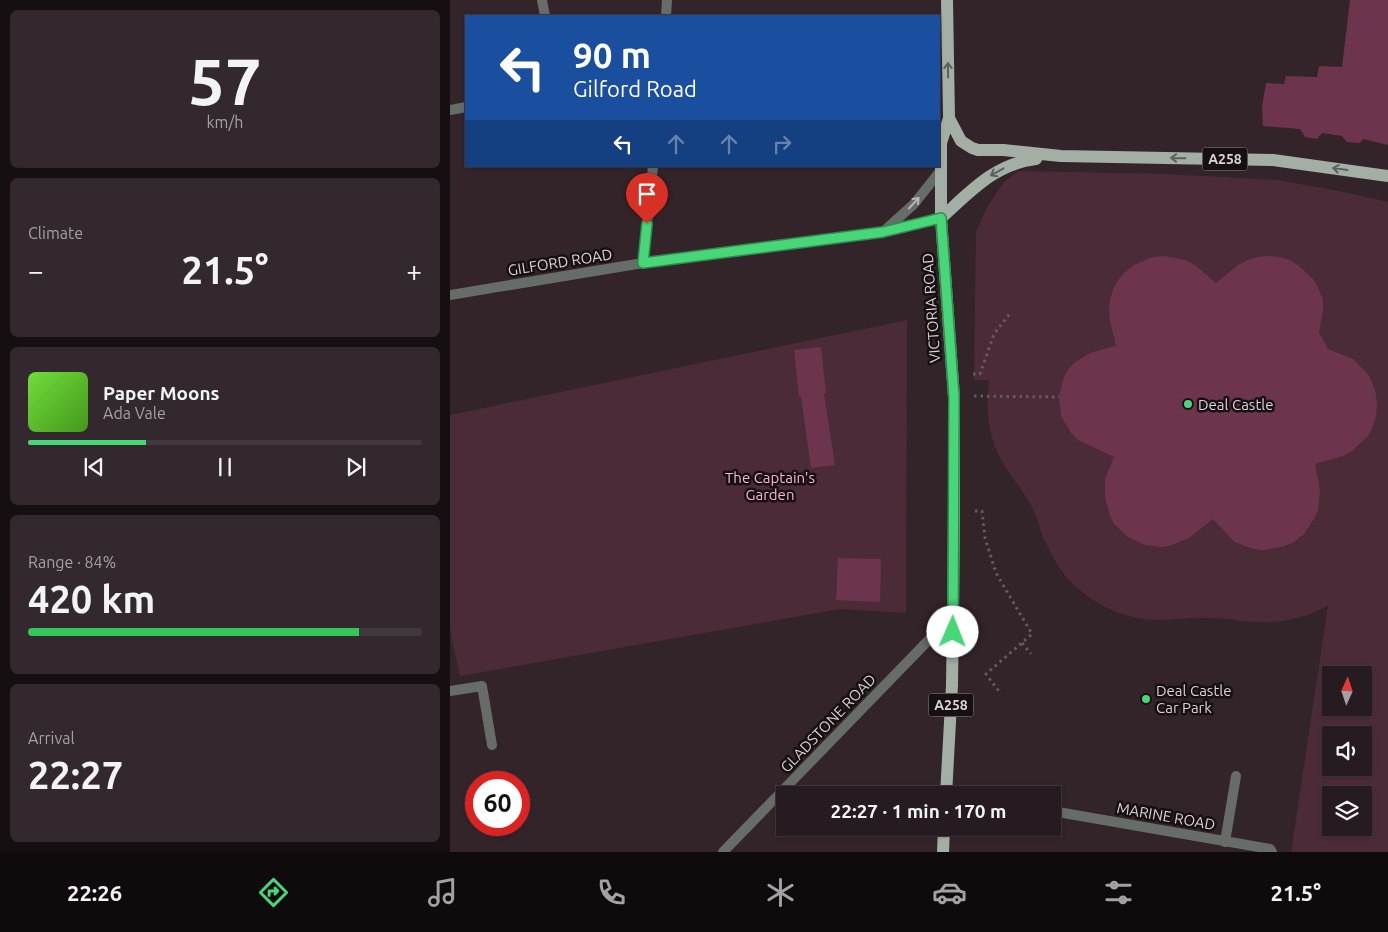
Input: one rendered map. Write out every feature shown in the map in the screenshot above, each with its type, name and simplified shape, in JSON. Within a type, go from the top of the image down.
[{"type":"main road","name":"VICTORIA ROAD","points":[[947,0],[949,118],[941,143],[941,218],[954,397],[954,615]]},
{"type":"main road","name":"A258","points":[[949,118],[962,141],[978,150],[1003,150],[1060,156],[1273,160],[1388,176]]},
{"type":"main road","name":"A258","points":[[941,218],[984,180],[1003,169],[1021,161],[1060,156]]},
{"type":"main road","name":"A258","points":[[946,786],[954,615]]},
{"type":"main road","points":[[943,852],[944,836]]},
{"type":"street","points":[[542,0],[545,15]]},
{"type":"street","points":[[666,15],[667,0]]},
{"type":"street","points":[[450,110],[465,107]]},
{"type":"street","points":[[643,263],[653,167]]},
{"type":"street","points":[[883,232],[914,204],[941,170]]},
{"type":"street","name":"GILFORD ROAD","points":[[450,295],[643,263],[883,232],[941,218]]},
{"type":"street","name":"GLADSTONE ROAD","points":[[723,852],[954,615]]},
{"type":"street","points":[[450,691],[482,686],[492,745]]},
{"type":"street","points":[[1225,842],[1236,776]]},
{"type":"street","name":"MARINE ROAD","points":[[1061,813],[1270,849],[1272,852]]},
{"type":"path","points":[[969,381],[974,374],[980,374],[994,334],[1011,312]]},
{"type":"path","points":[[987,396],[1059,397]]},
{"type":"path","points":[[982,511],[985,538],[996,572],[1032,634],[986,674],[1001,694]]},
{"type":"path","points":[[1022,643],[1031,654]]},
{"type":"green space","name":"Deal Castle","points":[[1018,171],[1164,174],[1277,180],[1388,202],[1388,852],[1291,852],[1328,606],[1298,618],[1271,622],[1206,618],[1145,619],[1122,614],[1092,599],[1069,580],[1055,561],[1031,506],[1005,466],[993,442],[988,411],[989,380],[974,380],[976,232],[987,207],[1004,182]]},
{"type":"green space","name":"The Captain's Garden","points":[[907,320],[906,613],[840,609],[460,676],[450,631],[450,415]]},
{"type":"building","points":[[1350,0],[1388,0],[1388,145],[1363,139],[1360,143],[1347,142],[1342,136],[1322,133],[1317,139],[1305,137],[1300,129],[1263,126],[1262,107],[1266,83],[1284,84],[1286,76],[1317,77],[1319,66],[1342,67]]},
{"type":"building","points":[[1164,256],[1185,260],[1195,265],[1216,283],[1238,265],[1248,260],[1269,256],[1290,260],[1314,280],[1319,290],[1323,300],[1323,311],[1319,332],[1328,349],[1353,359],[1368,374],[1373,384],[1376,394],[1376,416],[1368,436],[1352,451],[1343,456],[1315,464],[1320,490],[1318,510],[1304,534],[1285,546],[1264,550],[1245,546],[1235,542],[1213,519],[1189,538],[1163,547],[1145,545],[1128,537],[1114,524],[1105,498],[1105,479],[1114,457],[1078,440],[1071,433],[1061,416],[1059,397],[1063,379],[1068,370],[1074,363],[1090,353],[1116,346],[1109,311],[1113,289],[1118,280],[1134,265],[1153,257]]},
{"type":"building","points":[[821,347],[826,393],[824,394],[835,465],[811,468],[801,397],[799,397],[794,350]]},
{"type":"building","points":[[838,558],[881,559],[880,602],[836,600]]},
{"type":"place","name":"Deal Castle","points":[[1188,404]]},
{"type":"place","name":"Deal Castle Car Park","points":[[1146,699]]},
{"type":"route","points":[[647,224],[643,263],[883,232],[941,218],[954,397],[953,632]]}]
